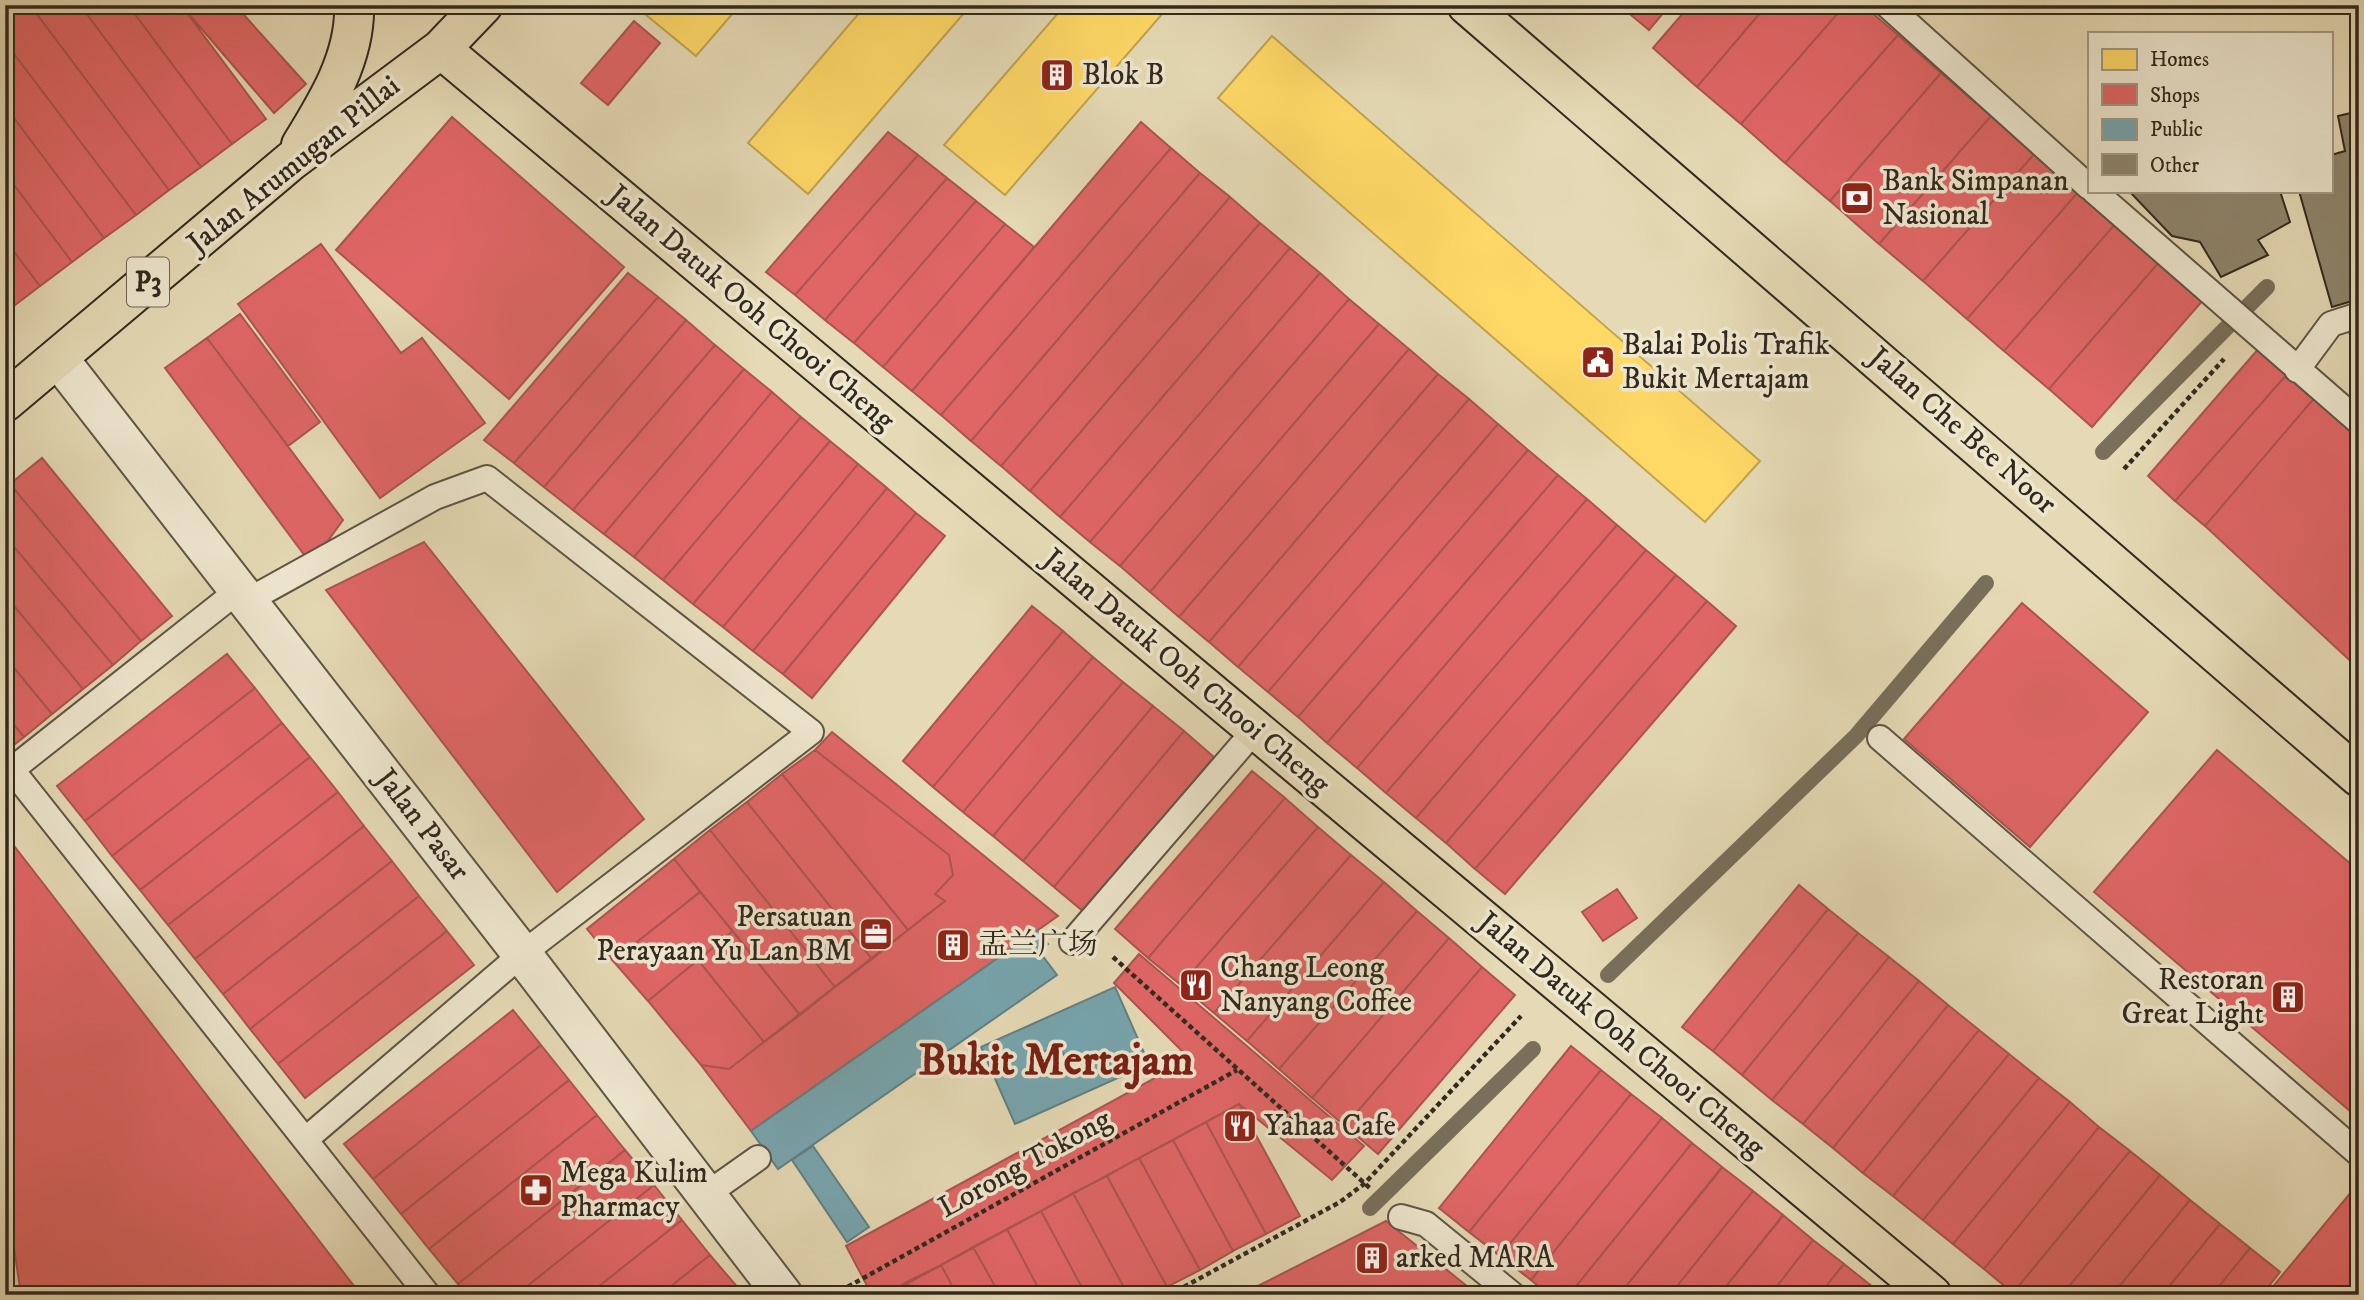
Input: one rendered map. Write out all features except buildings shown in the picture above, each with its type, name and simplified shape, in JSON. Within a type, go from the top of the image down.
[{"type":"main road","points":[[291,162],[328,102],[346,59],[354,5]]},
{"type":"main road","name":"Jalan Arumugan Pillai","points":[[5,402],[291,162],[441,49],[483,5]]},
{"type":"main road","name":"Jalan Che Bee Noor","points":[[1467,5],[2359,777]]},
{"type":"main road","name":"Jalan Datuk Ooh Chooi Cheng","points":[[441,49],[1932,1295]]},
{"type":"street","name":"Jalan Pasar","points":[[58,358],[708,1194],[783,1295]]},
{"type":"lane","points":[[1887,5],[2088,186]]},
{"type":"lane","points":[[2095,192],[2359,422]]},
{"type":"lane","points":[[2298,370],[2331,324],[2359,315]]},
{"type":"lane","points":[[305,1140],[522,954],[811,732],[487,478],[435,497],[243,595],[9,773],[428,1295]]},
{"type":"lane","points":[[1078,937],[1255,730]]},
{"type":"lane","points":[[1880,738],[2359,1154]]},
{"type":"lane","points":[[708,1194],[758,1158]]},
{"type":"lane","points":[[1401,1217],[1426,1224],[1513,1295]]},
{"type":"path","points":[[2124,469],[2248,328]]},
{"type":"path","points":[[1078,937],[1237,1070],[1364,1184]]},
{"type":"path","points":[[1170,1295],[1340,1202],[1364,1184],[1523,1014]]},
{"type":"path","name":"Lorong Tokong","points":[[833,1295],[1237,1070]]},
{"type":"waterway","points":[[2103,452],[2267,287]]},
{"type":"waterway","points":[[1608,975],[1856,736],[1986,583]]},
{"type":"waterway","points":[[1370,1208],[1533,1049]]},
{"type":"place","name":"Blok B","points":[[1057,75]]},
{"type":"place","name":"Bank Simpanan Nasional","points":[[1857,198]]},
{"type":"place","name":"Balai Polis Trafik Bukit Mertajam","points":[[1598,362]]},
{"type":"place","name":"Persatuan Perayaan Yu Lan BM","points":[[876,934]]},
{"type":"place","name":"盂兰广场","points":[[953,945]]},
{"type":"place","name":"Chang Leong Nanyang Coffee","points":[[1196,985]]},
{"type":"place","name":"Restoran Great Light","points":[[2288,997]]},
{"type":"place","name":"Yahaa Cafe","points":[[1240,1126]]},
{"type":"place","name":"Mega Kulim Pharmacy","points":[[536,1190]]},
{"type":"place","name":"arked MARA","points":[[1372,1258]]},
{"type":"district","name":"Bukit Mertajam","points":[[1056,1061]]}]
